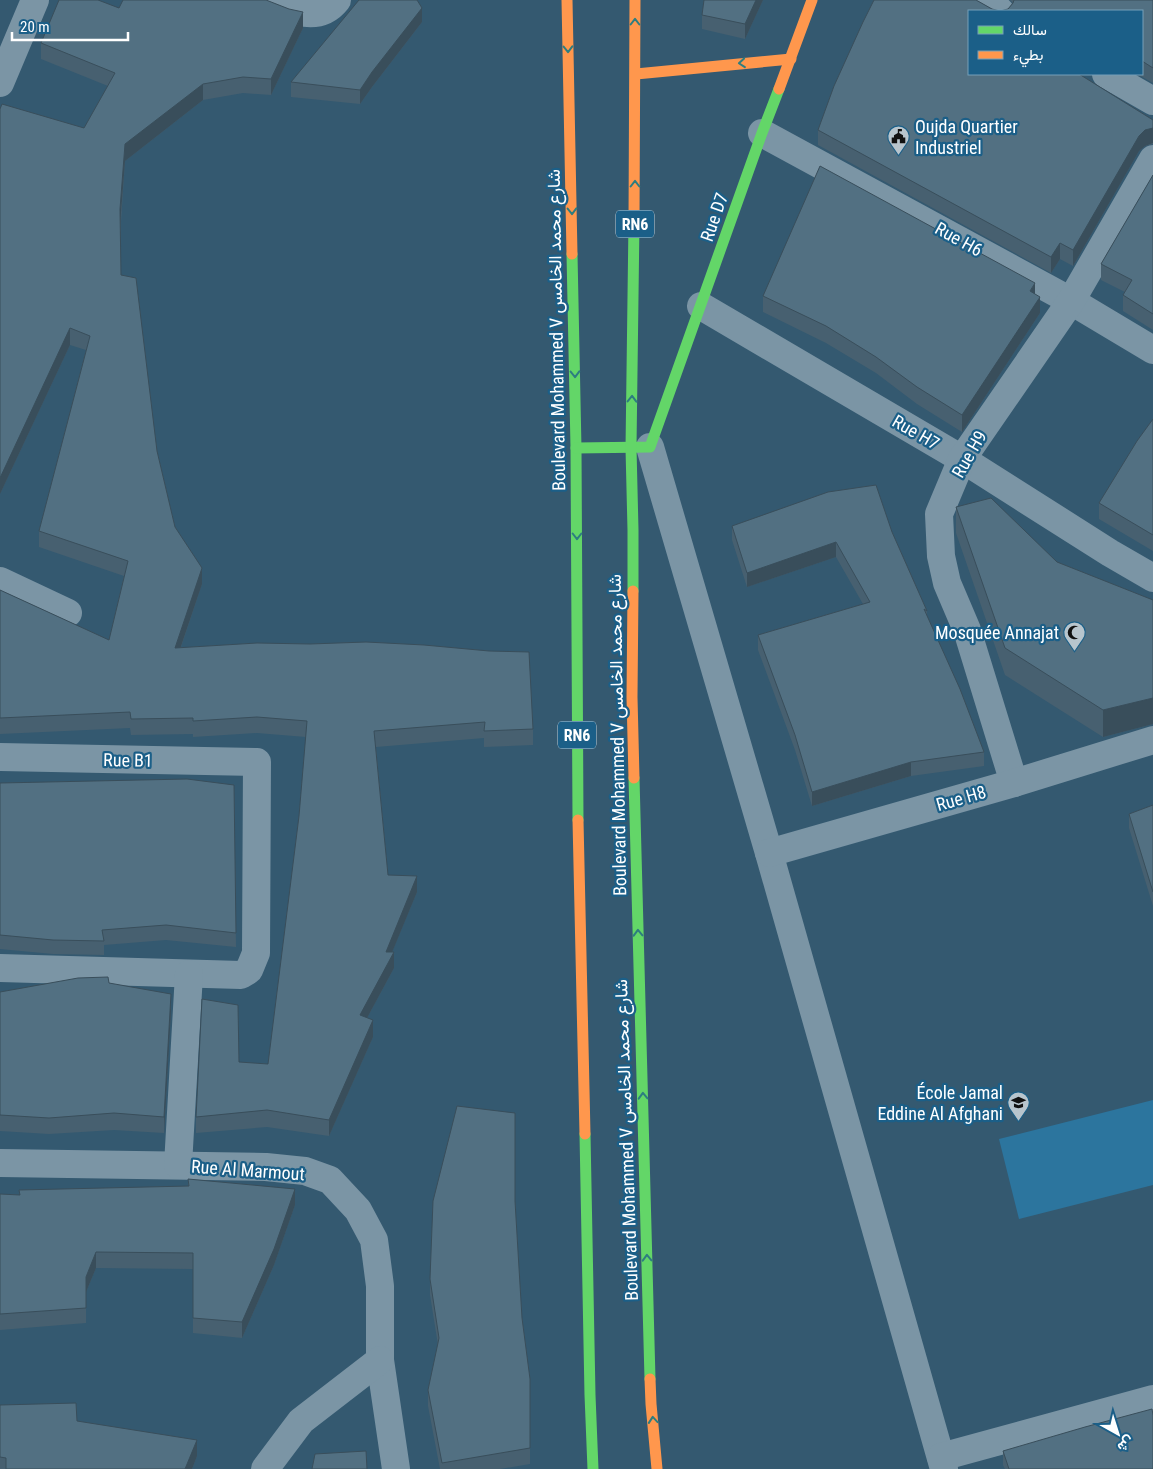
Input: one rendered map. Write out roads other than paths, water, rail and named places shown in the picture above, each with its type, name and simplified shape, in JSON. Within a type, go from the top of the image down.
[{"type":"main road","name":"Boulevard Mohammed V شارع محمد الخامس","points":[[568,0],[576,448],[578,821],[589,1376],[593,1469]]},
{"type":"main road","name":"Boulevard Mohammed V شارع محمد الخامس","points":[[635,0],[640,448],[633,530],[632,697],[651,1404],[657,1469]]},
{"type":"main road","name":"Rue D7","points":[[640,448],[701,306],[762,132],[812,0]]},
{"type":"main road","points":[[636,74],[791,59]]},
{"type":"main road","points":[[576,448],[640,448]]},
{"type":"street","points":[[1,80],[35,0]]},
{"type":"street","points":[[268,0],[292,11],[303,13],[314,13],[323,10],[336,1]]},
{"type":"street","points":[[980,0],[998,10]]},
{"type":"street","points":[[1108,75],[1153,101]]},
{"type":"street","name":"Rue H6","points":[[762,132],[1071,301],[1153,350]]},
{"type":"street","name":"Rue H9","points":[[1014,783],[967,630],[947,583],[941,556],[939,514],[962,459],[1071,301],[1153,159]]},
{"type":"street","name":"Rue H7","points":[[701,306],[962,459],[1110,553],[1153,578]]},
{"type":"street","points":[[640,448],[769,853],[942,1463],[1153,1399]]},
{"type":"street","points":[[0,581],[68,613]]},
{"type":"street","name":"Rue H8","points":[[769,853],[1014,783],[1153,740]]},
{"type":"street","name":"Rue B1","points":[[0,757],[256,762],[256,953],[249,970],[241,975],[189,974]]},
{"type":"street","points":[[0,968],[189,974],[178,1165]]},
{"type":"street","name":"Rue Al Marmout","points":[[0,1163],[266,1167],[305,1170],[330,1180],[358,1210],[374,1240],[380,1286],[380,1360],[396,1469]]},
{"type":"street","points":[[265,1469],[301,1420],[380,1360]]},
{"type":"place","name":"Oujda Quartier Industriel","points":[[899,155]]},
{"type":"place","name":"Mosquée Annajat","points":[[1075,651]]},
{"type":"place","name":"École Jamal Eddine Al Afghani","points":[[1019,1121]]}]
